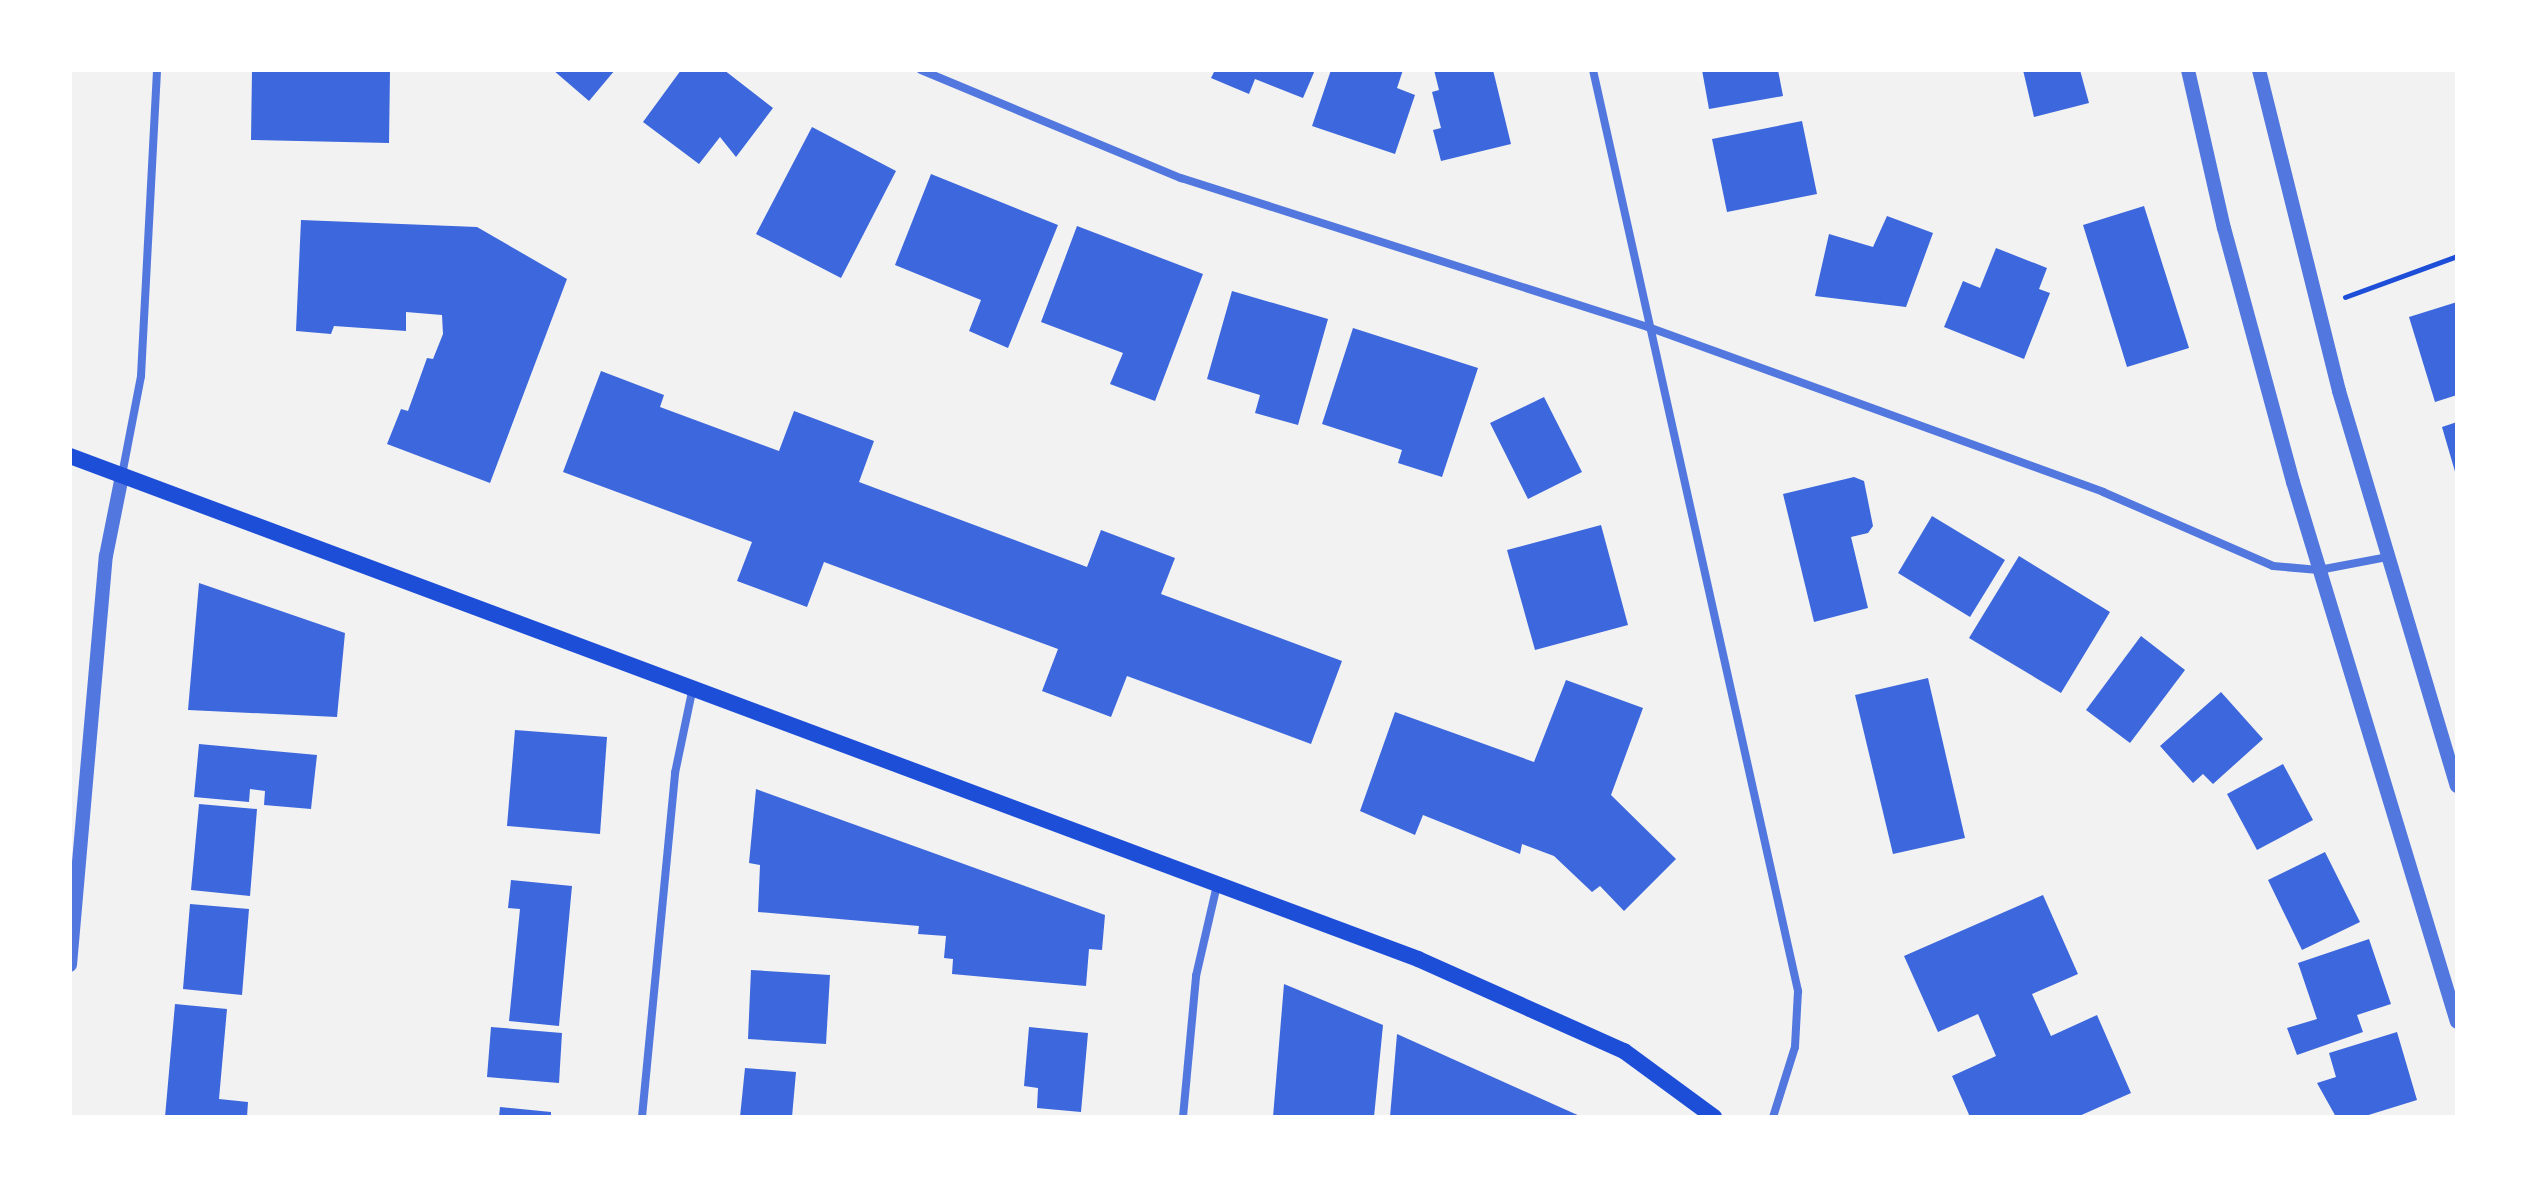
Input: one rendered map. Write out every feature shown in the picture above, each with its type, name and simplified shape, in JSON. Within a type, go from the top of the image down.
[{"type":"main road","points":[[70,456],[1418,959],[1560,1018],[1658,1072],[1714,1117]]},
{"type":"street","points":[[70,965],[106,556],[141,376],[157,70]]},
{"type":"street","points":[[921,70],[1181,178],[1648,327],[2103,492],[2273,566],[2319,570],[2387,557]]},
{"type":"street","points":[[1593,70],[1798,991],[1795,1047],[1773,1117]]},
{"type":"street","points":[[2188,70],[2242,300],[2319,570],[2457,1022]]},
{"type":"street","points":[[2259,70],[2332,362],[2457,786]]},
{"type":"street","points":[[642,1117],[675,773],[693,687]]},
{"type":"street","points":[[1183,1117],[1196,976],[1217,885]]},
{"type":"path","points":[[2340,299],[2457,256]]},
{"type":"building","points":[[252,70],[390,70],[389,143],[251,140]]},
{"type":"building","points":[[553,70],[615,70],[589,101]]},
{"type":"building","points":[[681,70],[724,70],[773,108],[736,157],[720,137],[699,164],[643,122]]},
{"type":"building","points":[[1215,70],[1315,70],[1303,98],[1255,79],[1249,94],[1211,78]]},
{"type":"building","points":[[1331,70],[1403,70],[1397,88],[1415,95],[1395,154],[1312,126]]},
{"type":"building","points":[[1434,70],[1493,70],[1511,144],[1441,161],[1433,130],[1441,128],[1432,92],[1439,90]]},
{"type":"building","points":[[1702,70],[1778,70],[1783,96],[1709,109]]},
{"type":"building","points":[[2023,70],[2080,70],[2089,103],[2034,117]]},
{"type":"building","points":[[1802,121],[1817,194],[1727,212],[1712,139]]},
{"type":"building","points":[[812,127],[896,171],[841,278],[756,234]]},
{"type":"building","points":[[931,174],[1058,225],[1008,348],[969,331],[981,300],[895,265]]},
{"type":"building","points":[[2144,206],[2189,348],[2127,367],[2083,225]]},
{"type":"building","points":[[1887,216],[1933,233],[1906,307],[1815,296],[1829,234],[1873,247]]},
{"type":"building","points":[[301,220],[477,227],[567,279],[490,483],[387,444],[401,409],[408,411],[427,358],[433,359],[443,334],[442,315],[406,312],[406,331],[334,326],[331,334],[296,331]]},
{"type":"building","points":[[1077,226],[1203,274],[1155,401],[1110,384],[1123,353],[1041,322]]},
{"type":"building","points":[[1996,248],[2047,268],[2039,289],[2050,293],[2024,359],[1944,327],[1963,281],[1980,288]]},
{"type":"building","points":[[1232,291],[1328,319],[1298,425],[1255,413],[1260,395],[1207,379]]},
{"type":"building","points":[[2457,302],[2457,395],[2435,402],[2409,317]]},
{"type":"building","points":[[1353,328],[1478,368],[1442,477],[1398,463],[1402,450],[1322,424]]},
{"type":"building","points":[[601,371],[664,395],[660,407],[779,451],[794,411],[874,441],[859,482],[1087,567],[1101,530],[1175,558],[1161,594],[1342,661],[1311,744],[1127,676],[1111,717],[1042,691],[1058,649],[824,562],[807,607],[737,581],[752,542],[563,472]]},
{"type":"building","points":[[1544,397],[1582,472],[1528,499],[1490,423]]},
{"type":"building","points":[[2457,422],[2457,475],[2456,475],[2442,427]]},
{"type":"building","points":[[1854,477],[1864,481],[1873,526],[1868,533],[1851,537],[1868,608],[1814,622],[1783,494]]},
{"type":"building","points":[[1932,516],[2005,560],[1970,617],[1898,573]]},
{"type":"building","points":[[1601,525],[1628,625],[1535,650],[1507,550]]},
{"type":"building","points":[[2019,556],[2110,612],[2061,693],[1969,638]]},
{"type":"building","points":[[199,583],[345,633],[337,717],[188,710]]},
{"type":"building","points":[[2141,636],[2185,670],[2130,743],[2086,710]]},
{"type":"building","points":[[1928,678],[1965,838],[1893,854],[1855,695]]},
{"type":"building","points":[[1566,680],[1643,708],[1611,795],[1676,859],[1624,911],[1600,886],[1592,892],[1554,856],[1522,844],[1520,854],[1423,815],[1415,835],[1360,811],[1395,712],[1534,762]]},
{"type":"building","points":[[2221,692],[2263,739],[2213,784],[2203,774],[2193,783],[2160,746]]},
{"type":"building","points":[[515,730],[607,737],[600,834],[507,826]]},
{"type":"building","points":[[199,744],[317,755],[311,809],[264,805],[265,791],[250,789],[249,802],[194,797]]},
{"type":"building","points":[[2283,764],[2313,820],[2257,850],[2227,794]]},
{"type":"building","points":[[756,789],[1105,915],[1102,950],[1089,949],[1086,986],[952,974],[953,959],[944,958],[946,936],[918,934],[919,926],[758,912],[760,865],[749,863]]},
{"type":"building","points":[[199,804],[257,809],[250,896],[191,890]]},
{"type":"building","points":[[2325,852],[2360,922],[2302,950],[2268,880]]},
{"type":"building","points":[[511,880],[572,886],[559,1026],[509,1021],[520,909],[508,908]]},
{"type":"building","points":[[2043,895],[2078,974],[2032,994],[2051,1036],[2097,1015],[2131,1093],[2077,1117],[1970,1117],[1952,1076],[1996,1056],[1978,1014],[1938,1032],[1904,956]]},
{"type":"building","points":[[190,904],[249,909],[242,995],[183,989]]},
{"type":"building","points":[[2369,939],[2391,1004],[2357,1015],[2363,1032],[2297,1055],[2287,1028],[2317,1019],[2298,963]]},
{"type":"building","points":[[751,970],[830,975],[826,1044],[748,1039]]},
{"type":"building","points":[[1284,984],[1383,1025],[1374,1117],[1273,1117]]},
{"type":"building","points":[[175,1004],[227,1009],[219,1099],[248,1102],[247,1117],[165,1117]]},
{"type":"building","points":[[491,1027],[562,1033],[559,1083],[487,1077]]},
{"type":"building","points":[[1029,1027],[1088,1033],[1081,1112],[1037,1108],[1038,1088],[1024,1086]]},
{"type":"building","points":[[2397,1032],[2417,1100],[2362,1117],[2336,1117],[2317,1083],[2336,1077],[2329,1053]]},
{"type":"building","points":[[1397,1034],[1582,1117],[1390,1117]]},
{"type":"building","points":[[745,1068],[796,1072],[792,1117],[740,1117]]},
{"type":"building","points":[[500,1107],[551,1112],[551,1117],[499,1117]]}]
